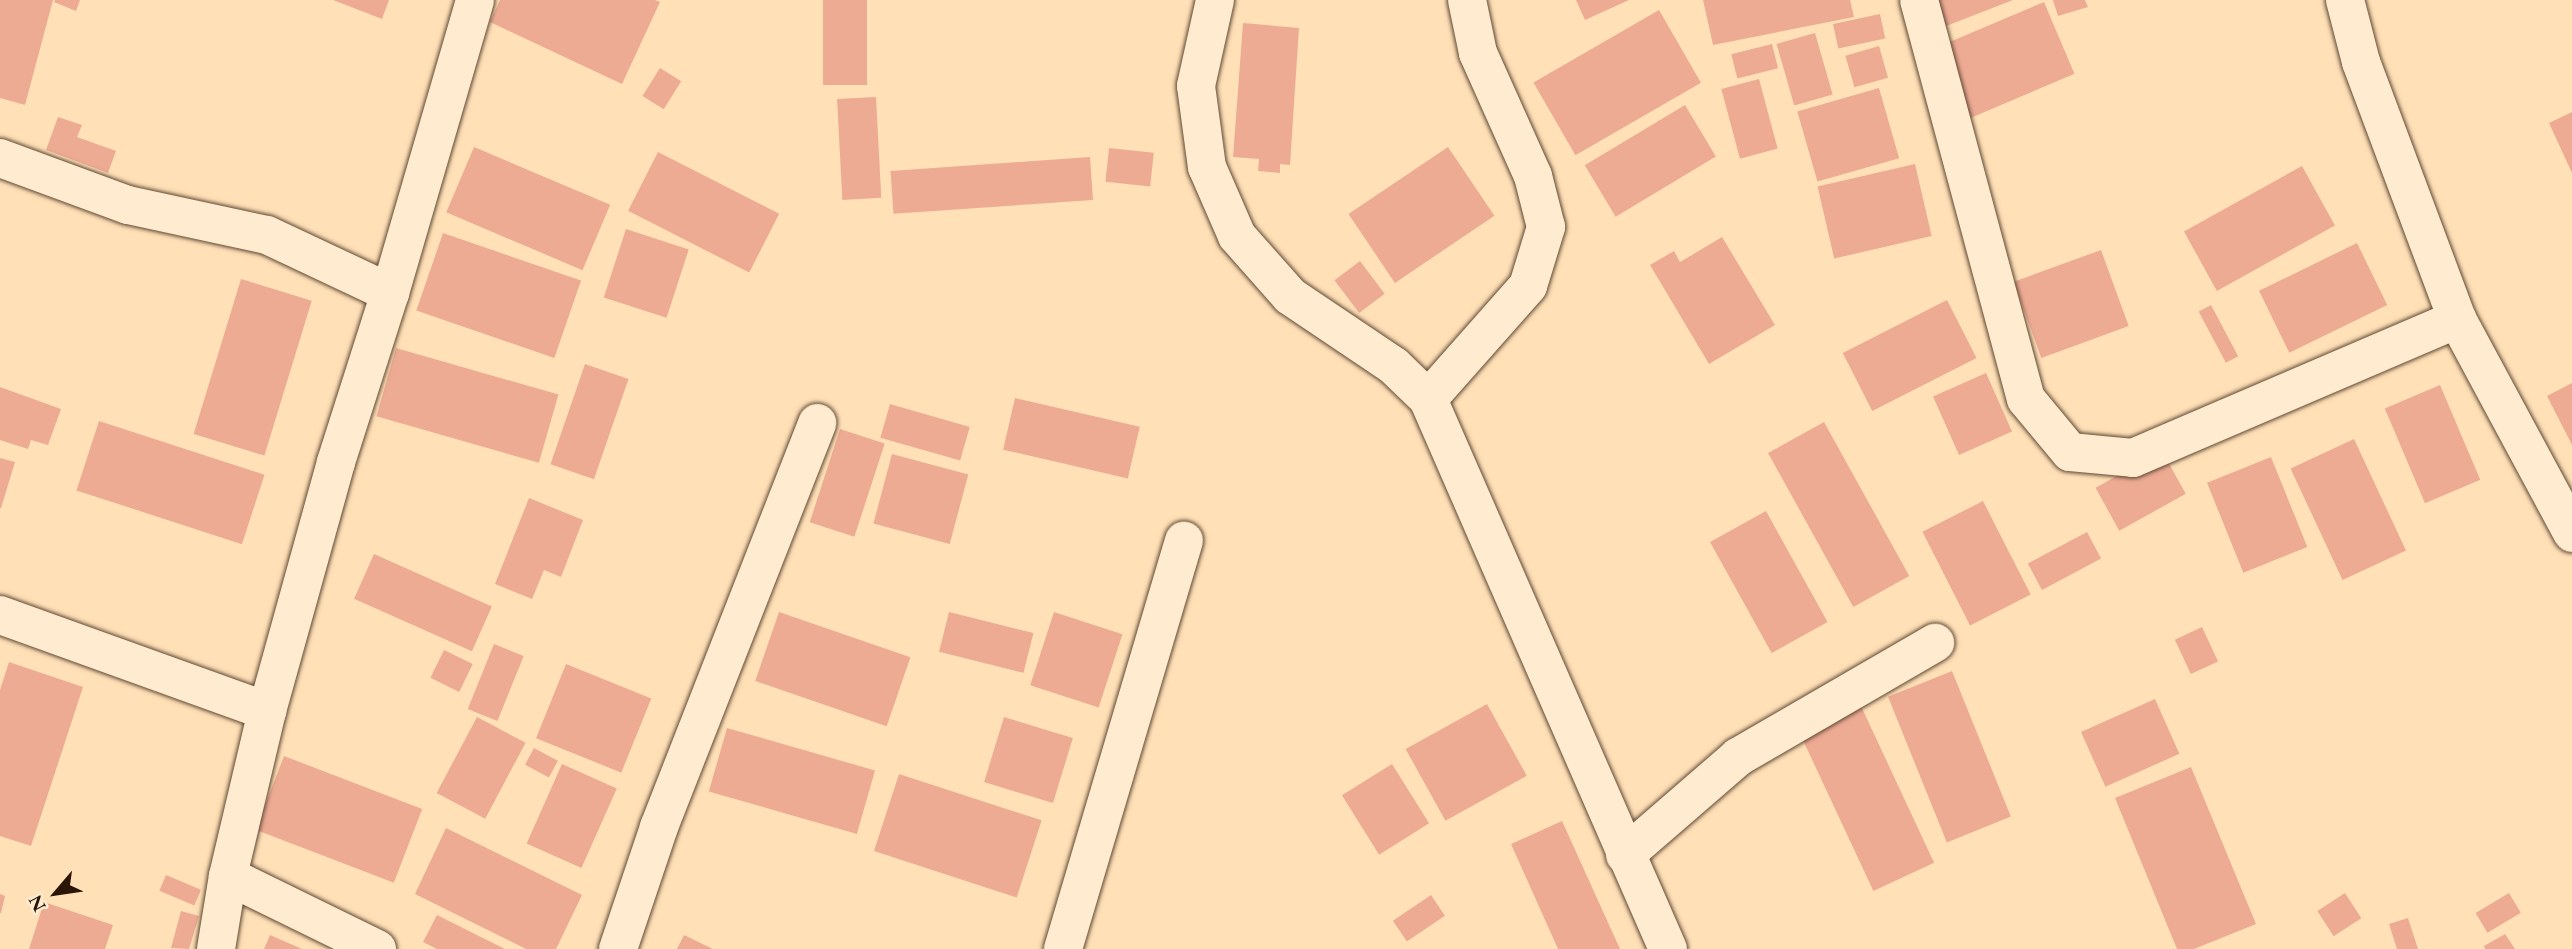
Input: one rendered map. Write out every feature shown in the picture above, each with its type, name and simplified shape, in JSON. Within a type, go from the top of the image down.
[{"type":"street","points":[[216,949],[228,876],[267,711],[336,462],[390,293],[475,0]]},
{"type":"street","points":[[1215,0],[1196,86],[1208,167],[1237,236],[1290,296],[1394,366],[1428,399],[1668,949]]},
{"type":"street","points":[[1428,399],[1528,286],[1546,228],[1533,176],[1478,53],[1466,0]]},
{"type":"street","points":[[1919,0],[2026,399],[2070,452],[2133,458],[2457,319]]},
{"type":"street","points":[[2345,0],[2361,62],[2457,319],[2572,533]]},
{"type":"street","points":[[0,158],[128,205],[267,235],[390,293]]},
{"type":"street","points":[[618,949],[659,827],[817,423]]},
{"type":"street","points":[[1063,949],[1184,541]]},
{"type":"street","points":[[0,615],[267,711]]},
{"type":"street","points":[[1625,855],[1738,757],[1935,643]]},
{"type":"street","points":[[228,876],[377,949]]},
{"type":"building","points":[[0,0],[53,0],[25,105],[0,98]]},
{"type":"building","points":[[80,0],[76,11],[54,2]]},
{"type":"building","points":[[333,0],[389,0],[382,19]]},
{"type":"building","points":[[500,0],[660,2],[622,84],[490,22]]},
{"type":"building","points":[[823,0],[867,0],[867,85],[823,85]]},
{"type":"building","points":[[1576,0],[1629,0],[1585,20]]},
{"type":"building","points":[[1703,0],[1850,0],[1854,17],[1713,45]]},
{"type":"building","points":[[1930,0],[2013,0],[1941,28]]},
{"type":"building","points":[[2053,0],[2085,0],[2088,7],[2058,16]]},
{"type":"building","points":[[2044,2],[2074,74],[1966,120],[1935,48]]},
{"type":"building","points":[[1659,10],[1701,83],[1575,155],[1533,82]]},
{"type":"building","points":[[1880,14],[1885,38],[1838,48],[1833,24]]},
{"type":"building","points":[[1243,23],[1299,28],[1290,165],[1280,164],[1280,173],[1258,171],[1259,159],[1233,157]]},
{"type":"building","points":[[1815,33],[1833,95],[1794,106],[1777,44]]},
{"type":"building","points":[[1772,44],[1778,68],[1737,78],[1731,54]]},
{"type":"building","points":[[1879,46],[1888,78],[1854,87],[1845,56]]},
{"type":"building","points":[[660,68],[681,81],[664,109],[643,96]]},
{"type":"building","points":[[1759,79],[1778,149],[1740,159],[1721,89]]},
{"type":"building","points":[[1879,88],[1899,158],[1817,182],[1797,111]]},
{"type":"building","points":[[876,97],[881,198],[842,200],[837,99]]},
{"type":"building","points":[[1685,105],[1716,156],[1616,217],[1585,165]]},
{"type":"building","points":[[2572,112],[2572,173],[2549,123]]},
{"type":"building","points":[[58,117],[82,125],[77,137],[116,151],[108,173],[46,150]]},
{"type":"building","points":[[474,147],[610,205],[582,270],[446,212]]},
{"type":"building","points":[[1448,147],[1494,216],[1395,283],[1349,214]]},
{"type":"building","points":[[1109,148],[1154,153],[1150,187],[1105,182]]},
{"type":"building","points":[[658,152],[779,214],[749,273],[628,211]]},
{"type":"building","points":[[1090,157],[1093,200],[893,214],[890,171]]},
{"type":"building","points":[[1915,164],[1932,236],[1834,259],[1818,186]]},
{"type":"building","points":[[2302,166],[2335,225],[2217,291],[2184,231]]},
{"type":"building","points":[[626,229],[689,249],[667,318],[604,297]]},
{"type":"building","points":[[443,233],[581,281],[554,358],[416,311]]},
{"type":"building","points":[[1722,237],[1775,325],[1709,364],[1650,265],[1674,251],[1680,262]]},
{"type":"building","points":[[2357,243],[2387,305],[2289,353],[2259,291]]},
{"type":"building","points":[[2101,250],[2129,326],[2041,358],[2014,282]]},
{"type":"building","points":[[1360,261],[1385,294],[1359,313],[1334,280]]},
{"type":"building","points":[[241,279],[312,301],[264,456],[194,434]]},
{"type":"building","points":[[1947,300],[1977,358],[1872,411],[1843,353]]},
{"type":"building","points":[[2211,305],[2238,356],[2226,363],[2199,312]]},
{"type":"building","points":[[396,348],[558,395],[539,463],[376,416]]},
{"type":"building","points":[[585,364],[628,379],[594,479],[550,464]]},
{"type":"building","points":[[1986,373],[2012,431],[1959,455],[1933,397]]},
{"type":"building","points":[[2572,383],[2572,445],[2547,396]]},
{"type":"building","points":[[2440,385],[2480,480],[2425,503],[2385,408]]},
{"type":"building","points":[[0,387],[61,409],[48,445],[31,440],[28,449],[0,440]]},
{"type":"building","points":[[1015,398],[1140,427],[1128,478],[1003,450]]},
{"type":"building","points":[[890,404],[970,427],[960,461],[880,438]]},
{"type":"building","points":[[99,421],[264,475],[242,544],[76,490]]},
{"type":"building","points":[[1824,422],[1909,576],[1853,607],[1768,453]]},
{"type":"building","points":[[840,429],[885,444],[854,537],[810,522]]},
{"type":"building","points":[[2354,439],[2406,550],[2343,580],[2291,469]]},
{"type":"building","points":[[2162,451],[2186,494],[2119,531],[2096,488]]},
{"type":"building","points":[[892,454],[968,474],[950,544],[873,524]]},
{"type":"building","points":[[2271,457],[2307,547],[2243,573],[2207,483]]},
{"type":"building","points":[[0,458],[15,462],[1,508],[0,508]]},
{"type":"building","points":[[529,498],[583,520],[561,577],[544,570],[532,599],[495,584]]},
{"type":"building","points":[[1983,501],[2031,595],[1970,625],[1922,532]]},
{"type":"building","points":[[1766,511],[1828,622],[1772,653],[1710,542]]},
{"type":"building","points":[[2087,532],[2101,558],[2042,590],[2028,563]]},
{"type":"building","points":[[374,554],[492,606],[472,651],[354,599]]},
{"type":"building","points":[[779,612],[910,657],[887,726],[755,681]]},
{"type":"building","points":[[949,612],[1033,633],[1023,673],[939,652]]},
{"type":"building","points":[[1054,612],[1122,634],[1099,707],[1030,685]]},
{"type":"building","points":[[2202,627],[2218,661],[2191,674],[2175,640]]},
{"type":"building","points":[[494,644],[524,656],[497,721],[468,709]]},
{"type":"building","points":[[444,650],[473,664],[459,692],[430,678]]},
{"type":"building","points":[[9,662],[83,687],[31,846],[0,836],[0,690]]},
{"type":"building","points":[[566,664],[651,698],[621,773],[536,738]]},
{"type":"building","points":[[1952,671],[2011,817],[1947,842],[1888,697]]},
{"type":"building","points":[[2155,699],[2179,754],[2105,787],[2081,732]]},
{"type":"building","points":[[1487,704],[1527,776],[1445,821],[1406,749]]},
{"type":"building","points":[[1861,706],[1934,863],[1873,891],[1800,734]]},
{"type":"building","points":[[477,717],[526,743],[485,819],[437,793]]},
{"type":"building","points":[[1004,717],[1073,738],[1053,803],[984,782]]},
{"type":"building","points":[[727,728],[875,770],[857,834],[709,791]]},
{"type":"building","points":[[534,748],[558,761],[549,777],[525,765]]},
{"type":"building","points":[[284,756],[422,809],[394,883],[256,830]]},
{"type":"building","points":[[562,764],[617,788],[581,868],[527,843]]},
{"type":"building","points":[[1392,764],[1429,823],[1379,855],[1342,795]]},
{"type":"building","points":[[2191,767],[2256,924],[2194,949],[2177,949],[2115,798]]},
{"type":"building","points":[[899,774],[1042,820],[1017,897],[874,851]]},
{"type":"building","points":[[1562,821],[1620,949],[1558,949],[1511,844]]},
{"type":"building","points":[[446,828],[582,895],[556,949],[526,949],[415,894]]},
{"type":"building","points":[[166,875],[201,890],[194,905],[159,891]]},
{"type":"building","points":[[2345,893],[2361,918],[2334,936],[2317,911]]},
{"type":"building","points":[[2509,893],[2521,913],[2487,933],[2476,913]]},
{"type":"building","points":[[0,894],[5,896],[1,913],[0,913]]},
{"type":"building","points":[[1431,895],[1445,916],[1407,941],[1393,921]]},
{"type":"building","points":[[44,902],[113,925],[105,949],[29,949]]},
{"type":"building","points":[[181,911],[199,916],[189,949],[171,948]]},
{"type":"building","points":[[437,915],[505,949],[437,949],[423,942]]},
{"type":"building","points":[[2408,918],[2418,949],[2397,949],[2389,924]]},
{"type":"building","points":[[2505,934],[2515,949],[2485,949],[2484,946]]},
{"type":"building","points":[[270,935],[302,949],[264,949]]},
{"type":"building","points":[[684,935],[713,949],[677,949]]}]
